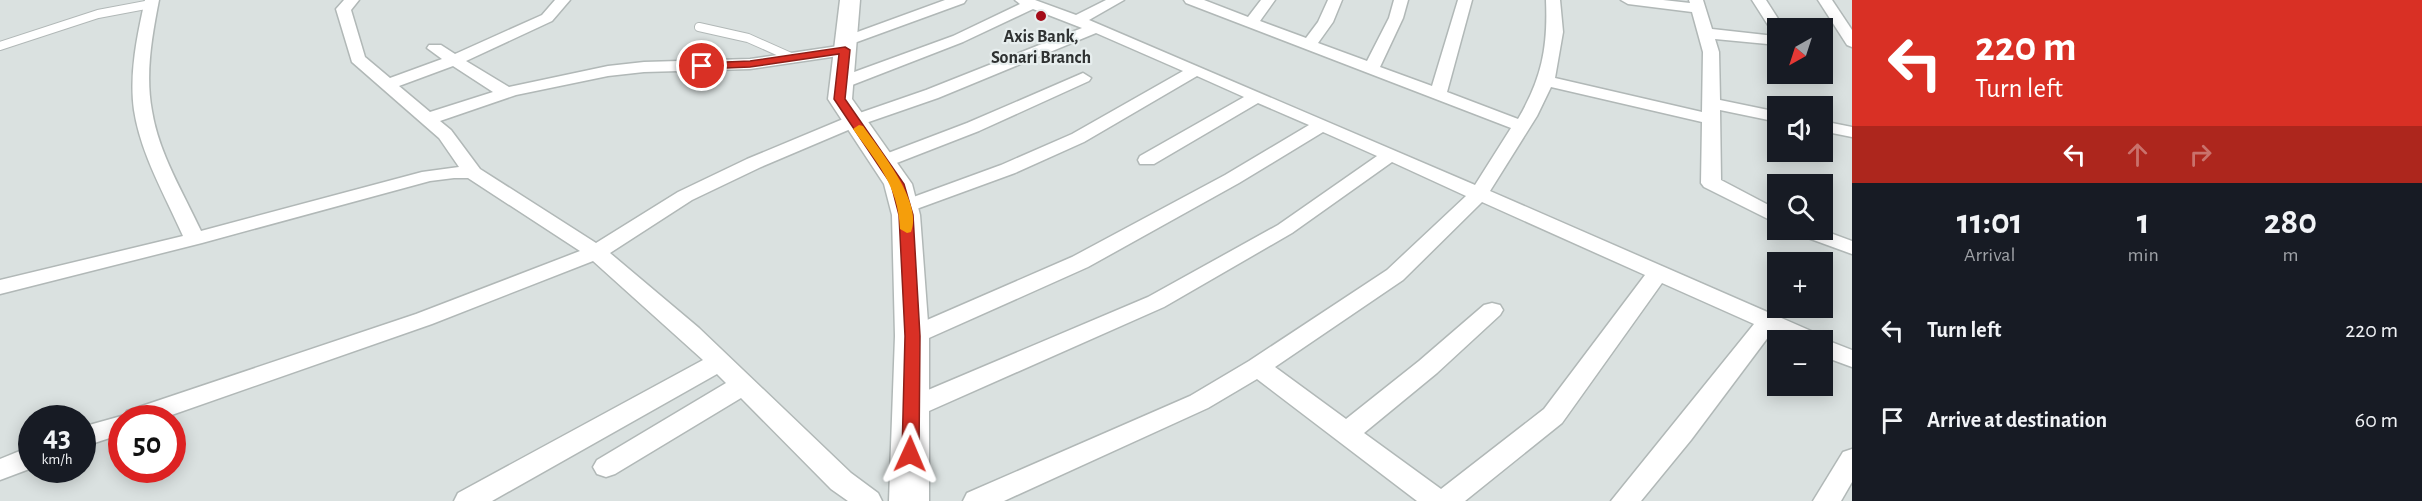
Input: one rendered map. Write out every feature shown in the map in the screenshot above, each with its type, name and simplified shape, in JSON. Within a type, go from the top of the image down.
[{"type":"main road","points":[[850,0],[840,99],[898,184],[904,207],[912,336],[909,501]]},
{"type":"street","points":[[352,0],[343,9],[358,59],[445,134],[473,173],[596,252],[719,362],[842,481],[868,501]]},
{"type":"street","points":[[388,84],[454,60],[547,18],[563,0]]},
{"type":"street","points":[[428,119],[507,93],[608,71],[644,67],[750,64],[792,58],[845,45],[959,0]]},
{"type":"street","points":[[1077,21],[1117,0]]},
{"type":"street","points":[[1191,0],[1521,126]]},
{"type":"street","points":[[1251,23],[1268,0]]},
{"type":"street","points":[[1309,45],[1325,22],[1335,0]]},
{"type":"street","points":[[1371,69],[1396,18],[1401,0]]},
{"type":"street","points":[[1437,94],[1465,0]]},
{"type":"street","points":[[977,501],[1199,402],[1258,367],[1395,275],[1479,194],[1521,126],[1546,81],[1556,32],[1553,0]]},
{"type":"street","points":[[1628,0],[1698,5],[1711,52],[1711,183],[1767,212]]},
{"type":"street","points":[[1759,0],[1770,18]]},
{"type":"street","points":[[1825,0],[1852,42]]},
{"type":"street","points":[[151,2],[141,88],[143,110],[149,135],[195,240]]},
{"type":"street","points":[[841,83],[958,39],[1028,2],[1257,96],[1787,330]]},
{"type":"street","points":[[174,405],[424,319],[596,252],[685,196],[754,163],[854,121],[932,94],[1096,28]]},
{"type":"street","points":[[1706,33],[1767,41]]},
{"type":"street","points":[[435,48],[507,93]]},
{"type":"street","points":[[904,207],[1008,169],[1078,138],[1196,70]]},
{"type":"street","points":[[882,162],[973,127],[1083,78]]},
{"type":"street","points":[[1546,81],[1710,111],[1767,116]]},
{"type":"street","points":[[1147,160],[1257,96]]},
{"type":"street","points":[[912,336],[1080,262],[1232,179],[1322,125]]},
{"type":"street","points":[[1833,128],[1852,132]]},
{"type":"street","points":[[911,408],[1156,302],[1285,229],[1390,155]]},
{"type":"street","points":[[0,287],[195,240],[429,176],[454,172],[473,173]]},
{"type":"street","points":[[1830,240],[1852,248]]},
{"type":"street","points":[[1445,501],[1553,416],[1658,273]]},
{"type":"street","points":[[1346,433],[1428,367],[1492,310]]},
{"type":"street","points":[[1624,501],[1682,433],[1768,322]]},
{"type":"street","points":[[1833,351],[1852,359]]},
{"type":"street","points":[[468,501],[719,362]]},
{"type":"street","points":[[1258,367],[1437,501]]},
{"type":"street","points":[[606,467],[743,385]]},
{"type":"street","points":[[1828,501],[1852,459]]},
{"type":"street","points":[[0,470],[18,462]]},
{"type":"lane","points":[[0,46],[98,14],[151,2]]},
{"type":"lane","points":[[699,27],[715,28],[767,45],[792,58]]},
{"type":"slow traffic","points":[[859,129],[898,184],[907,229]]},
{"type":"place","name":"Axis Bank, Sonari Branch","points":[[1041,16]]},
{"type":"route","points":[[702,66],[750,64],[845,50],[840,99],[898,184],[906,215],[912,336],[910,454]]}]
